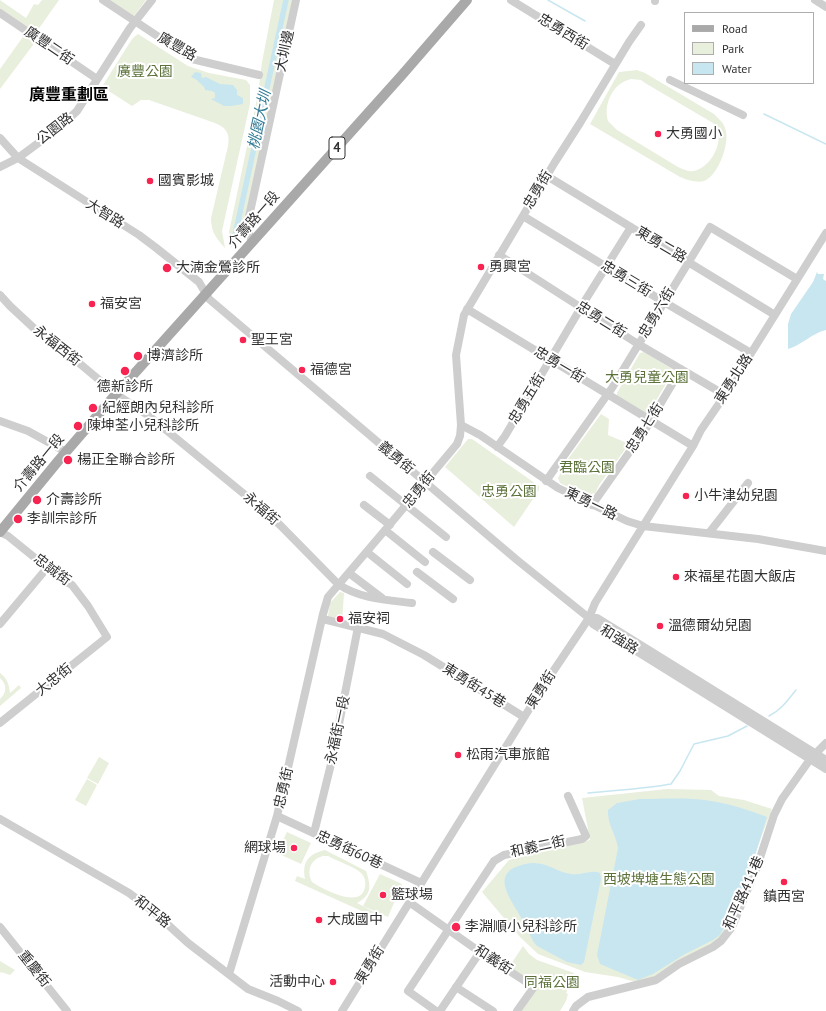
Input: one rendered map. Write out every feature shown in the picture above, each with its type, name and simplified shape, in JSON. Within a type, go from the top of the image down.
[{"type":"main road","name":"介壽路一段","points":[[0,532],[116,394],[402,75],[467,0]]},
{"type":"street","name":"廣豐路","points":[[103,0],[192,59],[259,75]]},
{"type":"street","name":"公園路","points":[[0,167],[18,158],[60,127],[77,111],[135,22],[152,0]]},
{"type":"street","name":"大圳邊","points":[[252,243],[247,226],[296,0]]},
{"type":"street","name":"忠勇西街","points":[[511,0],[616,64]]},
{"type":"street","points":[[815,0],[826,7]]},
{"type":"street","name":"廣豐二街","points":[[0,13],[98,79]]},
{"type":"street","name":"忠勇街","points":[[229,974],[277,816],[328,597],[457,444],[460,436],[461,425],[456,355],[464,314],[547,176],[641,25]]},
{"type":"street","points":[[670,80],[742,115]]},
{"type":"street","name":"大智路","points":[[0,138],[18,158],[139,235],[199,282],[205,295]]},
{"type":"street","name":"東勇二路","points":[[547,176],[775,315]]},
{"type":"street","name":"忠勇三街","points":[[523,216],[751,353]]},
{"type":"street","name":"忠勇五街","points":[[497,447],[631,227]]},
{"type":"street","name":"忠勇六街","points":[[546,481],[608,395],[710,227],[797,279]]},
{"type":"street","name":"東勇北路","points":[[643,526],[693,446],[701,430],[725,395],[826,233]]},
{"type":"street","name":"忠勇二街","points":[[499,255],[638,344],[725,395]]},
{"type":"street","name":"永福西街","points":[[0,295],[38,332],[80,363],[116,394]]},
{"type":"street","name":"義勇街","points":[[205,295],[425,482],[589,618]]},
{"type":"street","name":"忠勇一街","points":[[467,309],[693,446]]},
{"type":"street","name":"忠勇七街","points":[[592,505],[651,421],[681,370]]},
{"type":"street","name":"永福街","points":[[116,394],[149,416],[255,503],[280,525],[338,584],[347,590],[374,598],[412,603]]},
{"type":"street","points":[[0,421],[28,431],[66,452]]},
{"type":"street","name":"東勇一路","points":[[461,425],[497,447],[546,481],[592,505],[627,521],[643,526]]},
{"type":"street","points":[[370,476],[446,537]]},
{"type":"street","points":[[709,533],[748,483]]},
{"type":"street","points":[[364,505],[425,562]]},
{"type":"street","points":[[643,526],[758,539],[826,550]]},
{"type":"street","name":"東勇街","points":[[342,1011],[524,717],[589,618],[595,603],[643,526]]},
{"type":"street","name":"忠誠街","points":[[0,532],[8,536],[61,579],[72,585],[88,606],[107,637]]},
{"type":"street","points":[[367,552],[407,584]]},
{"type":"street","points":[[433,552],[470,580]]},
{"type":"street","points":[[0,624],[47,568]]},
{"type":"street","points":[[417,572],[453,599]]},
{"type":"street","points":[[349,573],[382,598]]},
{"type":"street","name":"和強路","points":[[589,618],[593,624],[813,756],[826,760]]},
{"type":"street","name":"東勇街45巷","points":[[323,619],[383,634],[424,655],[524,717]]},
{"type":"street","name":"永福街一段","points":[[314,833],[332,760],[358,627]]},
{"type":"street","name":"大忠街","points":[[0,723],[107,637]]},
{"type":"street","name":"和平路411巷","points":[[573,1011],[576,1006],[588,996],[656,980],[679,964],[713,947],[721,941],[732,927],[756,867],[774,815],[782,799],[813,756],[826,743]]},
{"type":"street","name":"和強路","points":[[813,756],[826,769]]},
{"type":"street","name":"和義二街","points":[[436,1011],[408,991],[494,861],[510,853],[586,836],[568,796]]},
{"type":"street","name":"忠勇街60巷","points":[[277,816],[421,883]]},
{"type":"street","name":"和平路","points":[[0,819],[129,893],[154,912],[188,943],[248,989],[278,1001],[293,1010]]},
{"type":"street","name":"和義街","points":[[409,902],[480,952],[534,987],[517,1011]]},
{"type":"street","name":"重慶街","points":[[0,927],[67,1011]]},
{"type":"street","points":[[440,1011],[480,952]]},
{"type":"street","points":[[456,987],[493,1011]]},
{"type":"green space","points":[[0,0],[26,18],[34,4],[38,5],[42,0],[59,0],[35,34],[0,10]]},
{"type":"green space","points":[[110,0],[146,0],[134,16]]},
{"type":"green space","points":[[274,0],[292,0],[245,235],[231,247],[229,232],[258,94],[262,62]]},
{"type":"green space","points":[[25,34],[36,41],[0,89],[0,69]]},
{"type":"green space","name":"廣豐公園","points":[[138,34],[188,66],[209,73],[246,80],[250,85],[250,104],[222,231],[225,248],[215,234],[212,227],[211,218],[228,146],[228,135],[225,129],[215,123],[149,100],[141,100],[132,106],[104,88],[103,85],[132,39]]},
{"type":"green space","points":[[637,70],[645,73],[714,114],[720,120],[725,129],[726,144],[718,167],[709,178],[698,182],[680,177],[590,124],[619,72]],"holes":[[[631,79],[641,80],[713,123],[717,128],[719,137],[716,150],[704,166],[691,171],[678,167],[617,130],[608,121],[608,101],[614,90],[625,81]]]},
{"type":"green space","name":"大勇兒童公園","points":[[644,352],[672,369],[673,372],[649,412],[645,413],[617,396],[617,393],[640,353]]},
{"type":"green space","name":"君臨公園","points":[[601,414],[609,419],[608,435],[629,444],[599,485],[595,494],[593,493],[590,498],[560,483],[558,478],[568,459]]},
{"type":"green space","name":"忠勇公園","points":[[468,439],[472,439],[539,486],[539,490],[514,527],[445,467]]},
{"type":"green space","points":[[340,592],[344,593],[342,623],[328,616],[330,603]]},
{"type":"green space","points":[[0,673],[7,682],[10,693],[19,685],[21,688],[0,706],[0,699],[4,694],[5,686],[0,678]]},
{"type":"green space","points":[[99,757],[109,763],[98,784],[87,778]]},
{"type":"green space","points":[[87,779],[97,785],[86,806],[75,800]]},
{"type":"green space","name":"西坡埤塘生態公園","points":[[667,789],[711,790],[719,796],[744,800],[772,809],[726,930],[717,940],[657,976],[635,982],[618,977],[585,972],[538,954],[520,937],[482,892],[509,860],[590,840],[582,798]]},
{"type":"green space","name":"網球場","points":[[287,832],[311,843],[301,864],[277,853]]},
{"type":"green space","points":[[325,850],[366,871],[369,881],[369,890],[365,897],[357,903],[376,913],[375,917],[295,881],[297,876],[305,879],[304,868],[306,863],[310,856]],"holes":[[[328,856],[351,866],[361,873],[365,883],[362,894],[357,897],[341,896],[312,882],[310,878],[310,869],[313,862],[319,857]]]},
{"type":"green space","name":"籃球場","points":[[380,874],[402,884],[388,917],[363,906]]},
{"type":"green space","name":"同福公園","points":[[523,946],[529,954],[537,960],[574,973],[572,983],[569,985],[566,993],[568,994],[566,1001],[560,1011],[522,1011],[537,989],[509,967]]},
{"type":"green space","points":[[0,961],[15,970],[10,975],[0,973]]},
{"type":"water","points":[[195,72],[201,73],[202,78],[206,77],[220,84],[233,85],[237,90],[237,95],[243,98],[243,104],[224,106],[211,99],[215,98],[215,93],[205,90],[197,80],[191,77]]},
{"type":"water","points":[[817,272],[818,274],[824,274],[823,279],[826,281],[826,330],[788,349],[788,324],[791,314],[813,282]]},
{"type":"water","points":[[640,799],[684,799],[711,801],[767,817],[754,859],[720,935],[653,974],[638,980],[600,964],[597,955],[618,848],[610,824],[608,810],[617,803]]},
{"type":"water","points":[[531,863],[542,864],[571,874],[593,872],[600,873],[601,879],[584,962],[581,965],[567,962],[537,946],[512,903],[505,885],[505,878],[509,872],[517,866]]},
{"type":"waterway","name":"桃園大圳","points":[[234,240],[286,0]]},
{"type":"waterway","points":[[548,0],[585,21]]},
{"type":"waterway","points":[[764,114],[826,144]]},
{"type":"waterway","points":[[769,716],[781,708],[796,690]]},
{"type":"waterway","points":[[588,793],[671,784],[680,771],[694,744],[728,736],[747,726]]},
{"type":"place","name":"大勇國小","points":[[658,134]]},
{"type":"place","name":"國賓影城","points":[[150,181]]},
{"type":"place","name":"勇興宮","points":[[481,267]]},
{"type":"place","name":"大湳金鶯診所","points":[[167,268]]},
{"type":"place","name":"福安宮","points":[[92,304]]},
{"type":"place","name":"聖王宮","points":[[243,340]]},
{"type":"place","name":"博濟診所","points":[[138,356]]},
{"type":"place","name":"福德宮","points":[[302,370]]},
{"type":"place","name":"德新診所","points":[[125,371]]},
{"type":"place","name":"紀經朗內兒科診所","points":[[93,408]]},
{"type":"place","name":"陳坤荃小兒科診所","points":[[78,426]]},
{"type":"place","name":"楊正全聯合診所","points":[[68,460]]},
{"type":"place","name":"小牛津幼兒園","points":[[686,496]]},
{"type":"place","name":"介壽診所","points":[[37,500]]},
{"type":"place","name":"李訓宗診所","points":[[18,519]]},
{"type":"place","name":"來福星花園大飯店","points":[[676,577]]},
{"type":"place","name":"福安祠","points":[[340,619]]},
{"type":"place","name":"溫德爾幼兒園","points":[[660,626]]},
{"type":"place","name":"松雨汽車旅館","points":[[458,755]]},
{"type":"place","name":"網球場","points":[[294,848]]},
{"type":"place","name":"鎮西宮","points":[[784,882]]},
{"type":"place","name":"籃球場","points":[[383,895]]},
{"type":"place","name":"大成國中","points":[[319,920]]},
{"type":"place","name":"李淵順小兒科診所","points":[[456,927]]},
{"type":"place","name":"活動中心","points":[[333,982]]},
{"type":"district","name":"廣豐重劃區","points":[[69,95]]}]
